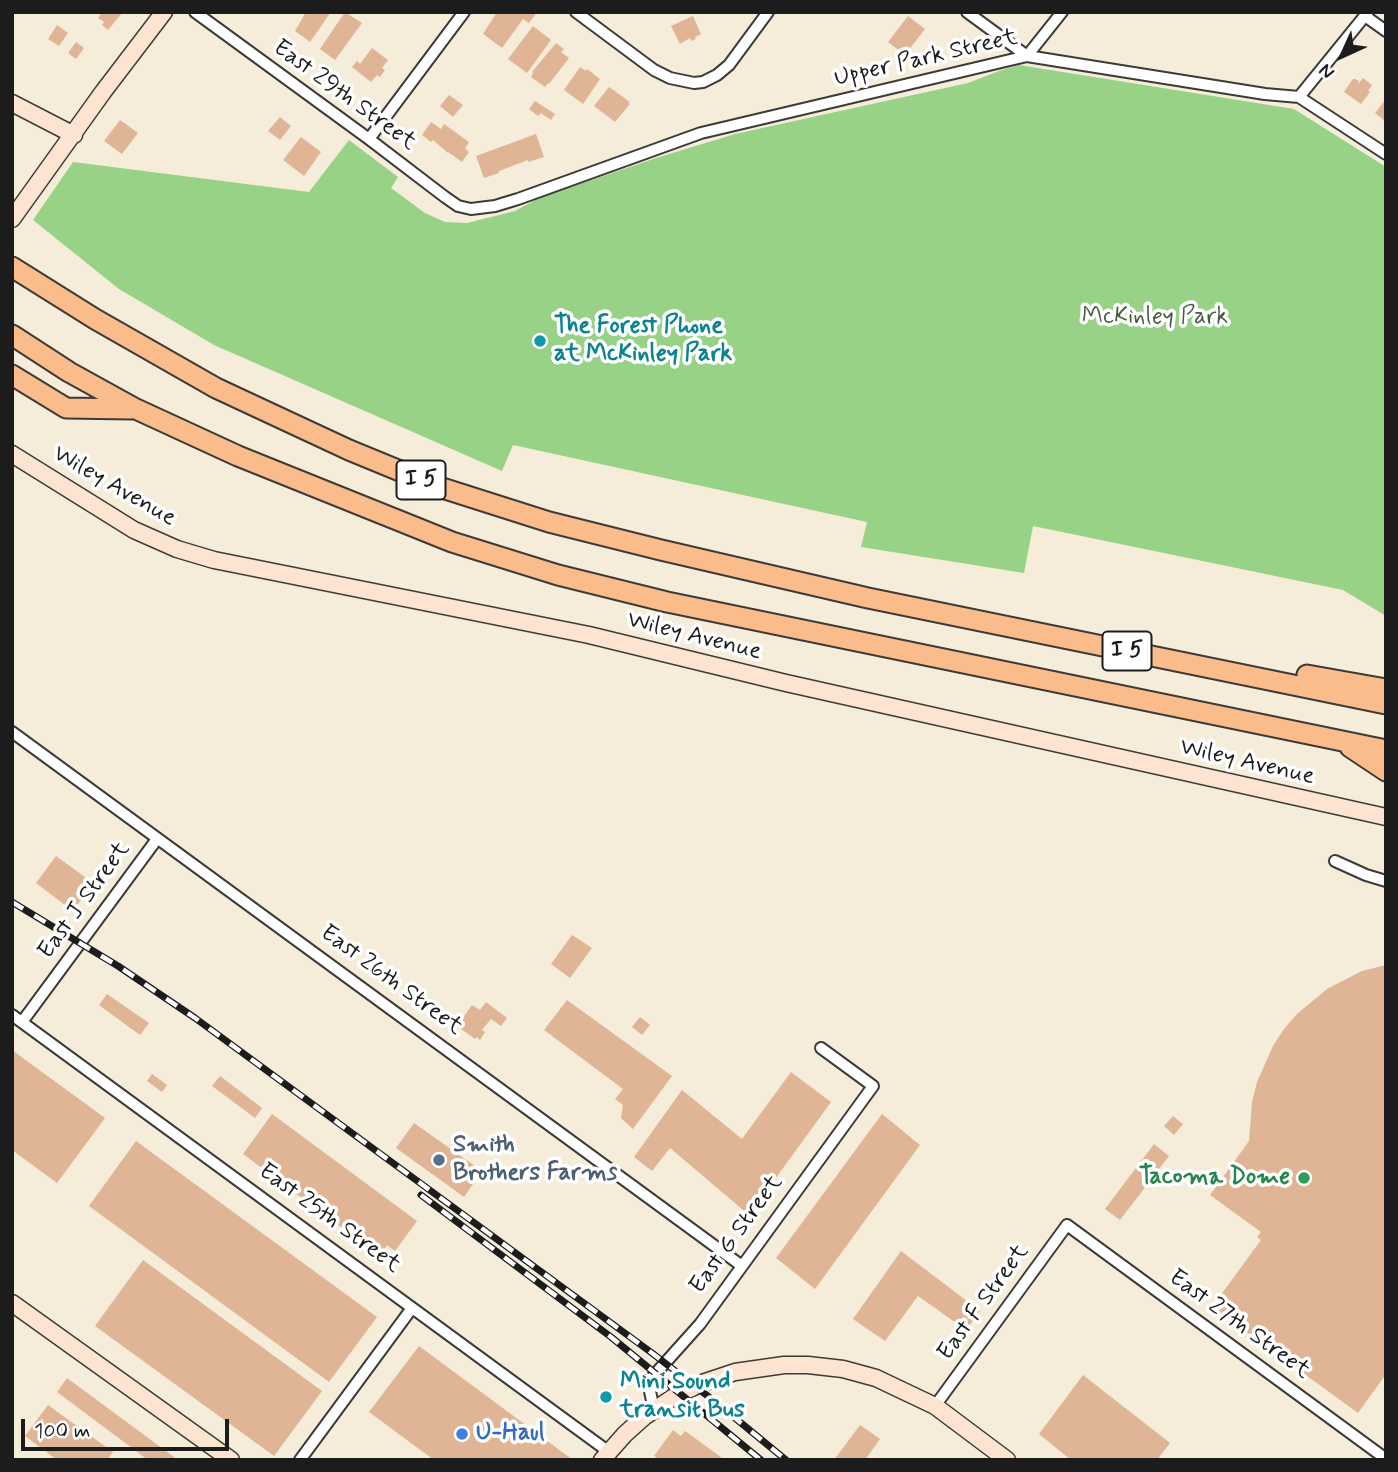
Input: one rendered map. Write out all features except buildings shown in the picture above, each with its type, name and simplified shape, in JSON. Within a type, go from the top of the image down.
[{"type":"highway","name":"I 5","points":[[12,267],[95,319],[216,388],[349,450],[439,487],[549,522],[868,598],[1386,704]]},
{"type":"highway","name":"I 5","points":[[12,335],[69,372],[136,409],[238,456],[452,542],[558,575],[681,604],[1386,750]]},
{"type":"highway","points":[[12,375],[66,408],[136,409]]},
{"type":"highway","name":"I 5","points":[[868,598],[1386,689]]},
{"type":"highway","points":[[1341,740],[1386,771]]},
{"type":"street","points":[[12,219],[164,12]]},
{"type":"street","name":"East 29th Street","points":[[195,12],[445,197],[458,206],[471,209]]},
{"type":"street","points":[[369,139],[464,12]]},
{"type":"street","points":[[576,12],[654,70],[680,81],[694,83],[717,75],[729,65],[768,12]]},
{"type":"street","points":[[967,12],[1027,56],[1062,12]]},
{"type":"street","points":[[1298,97],[1366,14],[1386,32]]},
{"type":"street","name":"Upper Park Street","points":[[471,209],[518,199],[701,133],[1027,56],[1298,97],[1386,154]]},
{"type":"street","points":[[12,103],[74,135]]},
{"type":"street","name":"Wiley Avenue","points":[[12,454],[134,530],[177,549],[214,559],[589,635],[786,683],[1386,817]]},
{"type":"street","name":"East 26th Street","points":[[12,733],[743,1266]]},
{"type":"street","name":"East J Street","points":[[22,1022],[157,839]]},
{"type":"street","points":[[1335,861],[1386,881]]},
{"type":"street","name":"East 25th Street","points":[[12,1015],[412,1308],[610,1457]]},
{"type":"street","name":"East G Street","points":[[654,1410],[648,1382],[700,1324],[873,1086],[821,1048]]},
{"type":"street","name":"East F Street","points":[[935,1406],[1067,1225]]},
{"type":"street","name":"East 27th Street","points":[[1067,1225],[1386,1459]]},
{"type":"street","points":[[12,1303],[231,1460]]},
{"type":"street","points":[[300,1460],[412,1308]]},
{"type":"street","points":[[610,1457],[625,1434],[654,1410],[702,1383],[735,1371],[757,1367],[808,1365],[876,1378],[935,1406],[1007,1460]]},
{"type":"green space","name":"McKinley Park","points":[[1019,65],[1294,109],[1386,167],[1386,616],[1343,590],[1033,526],[1024,573],[861,547],[867,522],[513,445],[502,471],[214,345],[119,289],[33,220],[73,162],[309,192],[349,140],[398,177],[391,188],[425,213],[445,222],[467,223],[515,211],[539,198],[735,134],[968,83]]},
{"type":"railway","points":[[12,902],[118,966],[195,1018],[652,1353],[786,1460]]},
{"type":"railway","points":[[421,1195],[611,1337],[761,1460]]},
{"type":"place","name":"The Forest Phone at McKinley Park","points":[[540,341]]},
{"type":"place","name":"Smith Brothers Farms","points":[[439,1160]]},
{"type":"place","name":"Tacoma Dome","points":[[1304,1178]]},
{"type":"place","name":"Mini Sound transit Bus","points":[[606,1397]]},
{"type":"place","name":"U-Haul","points":[[462,1434]]}]
